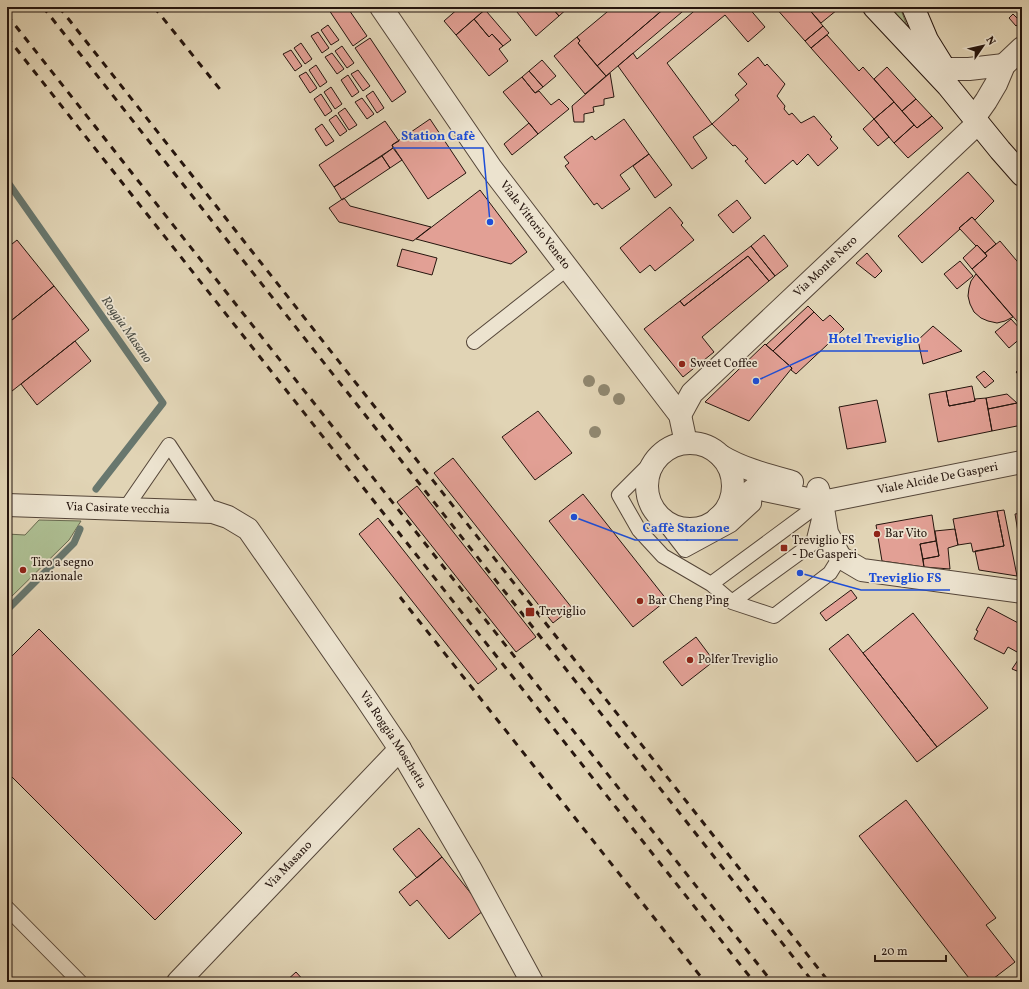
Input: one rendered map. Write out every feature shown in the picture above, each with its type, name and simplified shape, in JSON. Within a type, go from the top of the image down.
[{"type":"street","name":"Viale Vittorio Veneto","points":[[381,7],[491,168],[680,415],[686,443]]},
{"type":"street","points":[[874,7],[947,77]]},
{"type":"street","points":[[914,7],[927,40],[947,77],[976,120],[1022,176]]},
{"type":"street","points":[[947,77],[969,68],[1004,65],[1022,48]]},
{"type":"street","name":"Via Monte Nero","points":[[680,415],[692,393],[976,120],[996,84],[1004,65]]},
{"type":"street","points":[[718,518],[723,514],[729,505],[733,489],[731,472],[726,461],[711,448],[699,444],[686,443],[674,446],[659,455],[652,465],[648,476],[647,488],[649,500],[658,515],[673,525],[686,529],[706,526],[718,518],[756,488]]},
{"type":"street","name":"Viale Alcide De Gasperi","points":[[721,456],[733,463],[820,495]]},
{"type":"street","name":"Viale Alcide De Gasperi","points":[[756,488],[820,495],[853,496],[1022,462]]},
{"type":"street","points":[[820,495],[827,532],[840,557],[862,570],[1022,592]]},
{"type":"street","name":"Via Casirate vecchia","points":[[7,506],[125,509],[221,514]]},
{"type":"street","name":"Via Roggia Moschetta","points":[[221,514],[248,530],[400,749],[470,868],[532,982]]},
{"type":"street","name":"Via Masano","points":[[178,982],[400,749]]},
{"type":"lane","points":[[474,342],[568,268]]},
{"type":"lane","points":[[125,509],[169,445],[221,514]]},
{"type":"lane","points":[[659,455],[619,495],[639,530],[663,556],[711,584],[732,602],[774,616],[830,573],[840,557]]},
{"type":"lane","points":[[658,515],[685,550],[732,525],[754,504],[756,488]]},
{"type":"lane","points":[[711,584],[820,495]]},
{"type":"lane","points":[[732,602],[813,543],[820,495]]},
{"type":"lane","points":[[7,908],[80,982]]},
{"type":"green space","points":[[882,7],[900,7],[907,26],[902,30]]},
{"type":"green space","name":"Tiro a segno nazionale","points":[[39,520],[81,521],[69,540],[7,601],[7,534],[25,535]]},
{"type":"building","points":[[334,7],[347,7],[367,36],[353,46],[329,10]]},
{"type":"building","points":[[460,7],[488,7],[456,35],[444,21]]},
{"type":"building","points":[[488,7],[493,7],[487,12],[511,40],[503,46],[492,34],[489,37],[474,19]]},
{"type":"building","points":[[513,7],[548,7],[549,9],[551,7],[559,16],[536,36]]},
{"type":"building","points":[[551,7],[569,7],[559,16]]},
{"type":"building","points":[[613,7],[666,7],[597,66],[578,43],[580,41],[577,37]]},
{"type":"building","points":[[666,7],[678,7],[682,12],[606,76],[597,66]]},
{"type":"building","points":[[678,7],[688,7],[682,12]]},
{"type":"building","points":[[699,7],[748,7],[765,27],[748,42],[725,15],[667,63],[712,124],[693,137],[707,158],[692,169],[618,66],[633,53],[637,59]]},
{"type":"building","points":[[775,7],[807,7],[823,26],[805,41]]},
{"type":"building","points":[[807,7],[834,7],[837,10],[821,23]]},
{"type":"building","points":[[1013,14],[1021,22],[1016,26],[1009,18]]},
{"type":"building","points":[[474,19],[489,37],[492,34],[503,46],[499,49],[508,61],[489,76],[456,35]]},
{"type":"building","points":[[328,25],[339,40],[331,45],[321,30]]},
{"type":"building","points":[[823,26],[829,33],[811,48],[805,41]]},
{"type":"building","points":[[318,32],[329,48],[322,53],[311,36]]},
{"type":"building","points":[[827,35],[859,71],[863,67],[894,102],[874,119],[811,48]]},
{"type":"building","points":[[577,37],[580,41],[578,43],[606,76],[585,94],[554,56]]},
{"type":"building","points":[[370,38],[406,92],[392,102],[355,48]]},
{"type":"building","points":[[301,43],[312,59],[305,64],[294,48]]},
{"type":"building","points":[[342,46],[354,63],[347,68],[335,51]]},
{"type":"building","points":[[291,50],[302,66],[295,71],[283,54]]},
{"type":"building","points":[[332,53],[344,69],[337,74],[325,57]]},
{"type":"building","points":[[758,57],[765,66],[767,64],[785,84],[777,96],[785,106],[784,109],[789,115],[792,113],[801,123],[814,116],[832,137],[830,139],[838,148],[818,166],[808,154],[797,165],[793,160],[765,184],[745,161],[748,159],[712,124],[739,100],[735,95],[747,84],[738,74]]},
{"type":"building","points":[[542,60],[556,76],[543,87],[529,71]]},
{"type":"building","points":[[316,65],[327,82],[320,87],[309,70]]},
{"type":"building","points":[[887,67],[916,99],[902,111],[874,79]]},
{"type":"building","points":[[358,70],[370,86],[363,91],[351,74]]},
{"type":"building","points":[[529,71],[543,87],[535,93],[522,77]]},
{"type":"building","points":[[306,72],[317,88],[310,93],[299,76]]},
{"type":"building","points":[[610,73],[614,97],[604,99],[604,105],[593,107],[594,112],[584,114],[584,122],[574,122],[572,106]]},
{"type":"building","points":[[348,75],[359,92],[352,97],[341,80]]},
{"type":"building","points":[[522,77],[535,93],[539,91],[551,105],[559,99],[569,109],[538,134],[503,92]]},
{"type":"building","points":[[331,87],[342,104],[335,109],[324,92]]},
{"type":"building","points":[[373,91],[384,108],[377,113],[366,96]]},
{"type":"building","points":[[321,94],[332,111],[325,116],[314,99]]},
{"type":"building","points":[[362,98],[374,114],[367,119],[355,102]]},
{"type":"building","points":[[916,99],[932,116],[917,128],[902,111]]},
{"type":"building","points":[[894,102],[914,125],[894,143],[874,119]]},
{"type":"building","points":[[345,108],[357,125],[349,130],[338,113]]},
{"type":"building","points":[[336,115],[347,131],[340,136],[329,120]]},
{"type":"building","points":[[932,116],[943,128],[908,158],[894,143],[914,125],[917,128]]},
{"type":"building","points":[[430,119],[466,173],[428,199],[392,145]]},
{"type":"building","points":[[624,119],[649,154],[620,175],[630,189],[602,209],[597,203],[594,205],[565,166],[569,163],[564,157],[592,136],[595,140]]},
{"type":"building","points":[[874,119],[889,137],[878,146],[863,129]]},
{"type":"building","points":[[385,121],[399,141],[392,145],[393,148],[334,187],[319,165]]},
{"type":"building","points":[[529,123],[538,134],[512,155],[504,144]]},
{"type":"building","points":[[322,124],[334,141],[326,146],[315,129]]},
{"type":"building","points":[[393,148],[402,160],[390,168],[382,156]]},
{"type":"building","points":[[649,154],[672,185],[655,198],[633,166]]},
{"type":"building","points":[[382,156],[390,168],[342,200],[334,187]]},
{"type":"building","points":[[968,172],[994,201],[975,220],[972,217],[959,228],[960,229],[922,263],[898,236]]},
{"type":"building","points":[[480,190],[527,252],[511,264],[416,239]]},
{"type":"building","points":[[344,198],[350,206],[431,227],[413,241],[339,222],[329,208]]},
{"type":"building","points":[[737,200],[751,218],[733,233],[718,215]]},
{"type":"building","points":[[670,207],[683,223],[681,225],[694,240],[655,271],[650,265],[640,273],[620,248]]},
{"type":"building","points":[[972,217],[996,244],[985,253],[959,228]]},
{"type":"building","points":[[764,235],[788,266],[775,276],[751,246]]},
{"type":"building","points":[[17,240],[54,286],[7,324],[7,248]]},
{"type":"building","points":[[1000,241],[1022,267],[1022,327],[972,269],[987,256],[985,253]]},
{"type":"building","points":[[977,245],[987,256],[972,269],[963,258]]},
{"type":"building","points":[[751,246],[775,276],[769,281],[748,256],[684,306],[680,301]]},
{"type":"building","points":[[402,249],[437,258],[432,275],[397,266]]},
{"type":"building","points":[[867,253],[882,271],[875,278],[856,263]]},
{"type":"building","points":[[748,256],[769,281],[702,337],[714,352],[683,377],[644,329],[680,301],[684,306]]},
{"type":"building","points":[[960,261],[973,276],[957,289],[944,274]]},
{"type":"building","points":[[976,274],[1013,317],[997,323],[981,318],[974,312],[968,296],[971,281]]},
{"type":"building","points":[[54,286],[89,330],[7,395],[7,324]]},
{"type":"building","points":[[808,306],[814,312],[773,351],[766,345]]},
{"type":"building","points":[[814,312],[823,321],[830,315],[844,329],[796,374],[791,370],[792,368],[773,351]]},
{"type":"building","points":[[1011,319],[1022,331],[1022,337],[1009,348],[995,332]]},
{"type":"building","points":[[933,326],[962,351],[923,364],[918,340]]},
{"type":"building","points":[[75,341],[91,361],[37,405],[21,384]]},
{"type":"building","points":[[765,344],[792,368],[749,421],[705,402]]},
{"type":"building","points":[[1022,367],[1022,379],[1016,372]]},
{"type":"building","points":[[984,371],[994,381],[985,388],[976,377]]},
{"type":"building","points":[[972,386],[975,401],[949,406],[946,391]]},
{"type":"building","points":[[946,391],[949,406],[975,401],[975,399],[986,398],[992,431],[938,442],[929,394]]},
{"type":"building","points":[[1007,394],[1017,403],[988,409],[986,398]]},
{"type":"building","points":[[877,400],[886,442],[847,449],[839,407]]},
{"type":"building","points":[[1017,403],[1022,404],[1022,425],[992,431],[988,409]]},
{"type":"building","points":[[538,411],[572,453],[535,480],[502,437]]},
{"type":"building","points":[[453,458],[572,608],[553,623],[434,473]]},
{"type":"building","points":[[417,486],[536,637],[516,652],[397,502]]},
{"type":"building","points":[[583,494],[667,600],[633,627],[549,521]]},
{"type":"building","points":[[1004,510],[1017,576],[979,570],[975,551],[1004,546],[997,511]]},
{"type":"building","points":[[997,511],[1004,546],[973,552],[971,543],[958,545],[953,519]]},
{"type":"building","points":[[1022,513],[1022,556],[1015,514]]},
{"type":"building","points":[[932,515],[936,541],[920,544],[924,567],[882,561],[876,525]]},
{"type":"building","points":[[378,518],[497,669],[478,684],[359,534]]},
{"type":"building","points":[[955,529],[958,545],[948,548],[950,569],[924,567],[923,559],[939,556],[935,531]]},
{"type":"building","points":[[936,541],[939,556],[923,559],[920,544]]},
{"type":"building","points":[[851,590],[857,598],[826,621],[820,613]]},
{"type":"building","points":[[988,607],[1022,625],[1022,641],[1017,652],[1008,647],[1004,654],[974,639],[978,631],[976,630]]},
{"type":"building","points":[[913,613],[988,708],[937,747],[863,653]]},
{"type":"building","points":[[39,629],[242,833],[155,920],[7,772],[7,661]]},
{"type":"building","points":[[848,634],[937,747],[917,762],[829,649]]},
{"type":"building","points":[[696,637],[714,661],[682,686],[663,662]]},
{"type":"building","points":[[1022,641],[1022,654],[1017,652]]},
{"type":"building","points":[[1020,657],[1022,658],[1022,673],[1012,669]]},
{"type":"building","points":[[906,800],[996,918],[986,925],[1015,962],[989,982],[972,982],[859,836]]},
{"type":"building","points":[[419,828],[442,857],[417,878],[393,849]]},
{"type":"building","points":[[442,857],[484,910],[449,939],[417,900],[410,906],[399,892]]},
{"type":"building","points":[[296,972],[305,982],[285,982]]},
{"type":"waterway","name":"Roggia Masano","points":[[7,181],[163,403],[96,489]]},
{"type":"waterway","name":"Roggia Masano","points":[[7,610],[74,543],[80,529]]},
{"type":"railway","points":[[43,7],[813,982]]},
{"type":"railway","points":[[59,7],[829,982]]},
{"type":"railway","points":[[154,7],[223,93]]},
{"type":"railway","points":[[7,15],[772,982]]},
{"type":"railway","points":[[7,37],[754,982]]},
{"type":"railway","points":[[400,597],[705,982]]},
{"type":"place","name":"Station Cafè","points":[[490,222]]},
{"type":"place","name":"Sweet Coffee","points":[[682,364]]},
{"type":"place","name":"Hotel Treviglio","points":[[756,381]]},
{"type":"place","name":"Caffè Stazione","points":[[574,517]]},
{"type":"place","name":"Bar Vito","points":[[877,534]]},
{"type":"place","name":"Treviglio FS - De Gasperi","points":[[784,548]]},
{"type":"place","name":"Tiro a segno nazionale","points":[[23,570]]},
{"type":"place","name":"Treviglio FS","points":[[800,573]]},
{"type":"place","name":"Bar Cheng Ping","points":[[640,601]]},
{"type":"place","name":"Treviglio","points":[[530,612]]},
{"type":"place","name":"Polfer Treviglio","points":[[690,660]]}]
